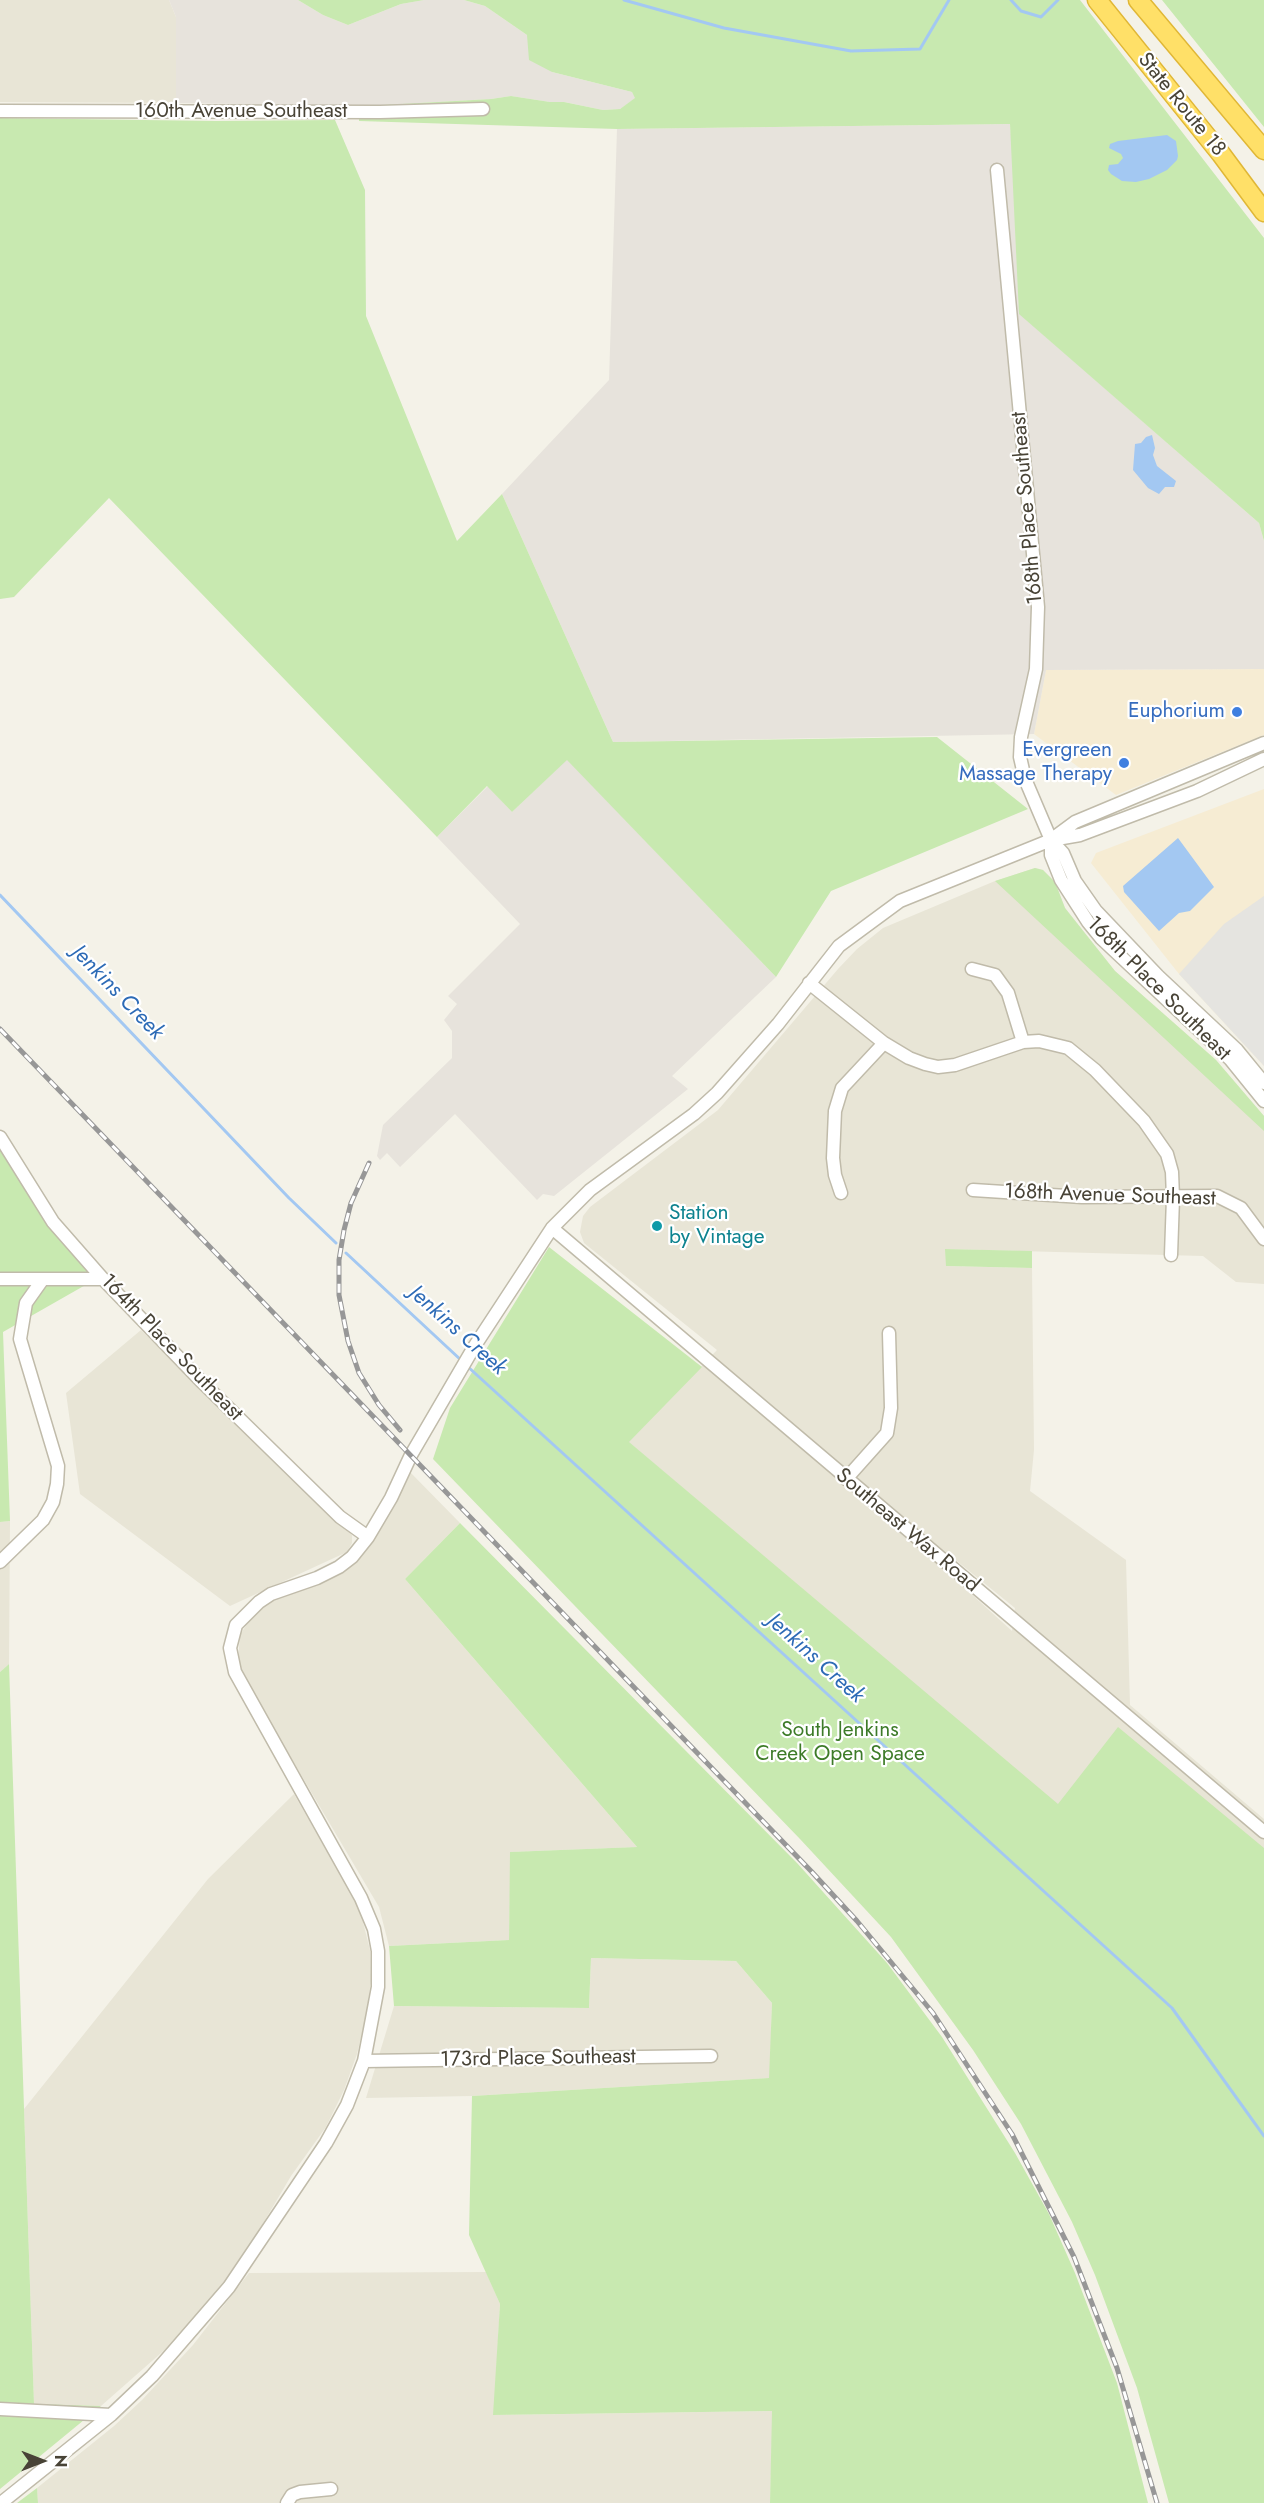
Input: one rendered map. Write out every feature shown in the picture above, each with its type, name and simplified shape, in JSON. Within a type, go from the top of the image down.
[{"type":"highway","name":"State Route 18","points":[[1097,0],[1221,154],[1264,212]]},
{"type":"highway","name":"State Route 18","points":[[1138,0],[1264,150]]},
{"type":"street","name":"160th Avenue Southeast","points":[[0,111],[483,110]]},
{"type":"street","name":"168th Place Southeast","points":[[997,170],[1038,607],[1036,669],[1021,737],[1020,757],[1024,779],[1051,840],[1063,853],[1081,892],[1108,925],[1158,976],[1238,1050],[1264,1083]]},
{"type":"street","points":[[1051,840],[1075,822],[1264,743]]},
{"type":"street","points":[[1197,790],[1221,773],[1251,759],[1249,749]]},
{"type":"street","points":[[1,2503],[111,2415],[152,2376],[230,2287],[327,2143],[347,2105],[364,2061],[375,2011],[379,1970],[376,1937],[369,1914],[328,1837],[240,1683],[231,1659],[232,1635],[242,1616],[272,1594],[339,1567],[352,1557],[368,1537],[460,1369],[552,1228],[590,1190],[694,1114],[709,1100],[746,1062],[839,946],[900,901],[1051,840],[1080,835],[1197,790],[1264,759]]},
{"type":"street","name":"168th Place Southeast","points":[[1051,840],[1051,855],[1061,880],[1101,938],[1230,1059],[1264,1101]]},
{"type":"street","points":[[972,969],[995,975],[1008,993],[1023,1042]]},
{"type":"street","points":[[809,982],[884,1043],[909,1058],[938,1066],[955,1065],[1023,1042],[1039,1041],[1068,1048],[1103,1078],[1144,1121],[1167,1154],[1172,1172],[1171,1255]]},
{"type":"street","points":[[841,1193],[835,1175],[833,1158],[835,1110],[842,1088],[884,1043]]},
{"type":"street","name":"164th Place Southeast","points":[[0,1137],[53,1222],[103,1279],[203,1383],[339,1517],[368,1537]]},
{"type":"street","name":"168th Avenue Southeast","points":[[973,1190],[1082,1197],[1218,1196],[1233,1203],[1249,1216],[1264,1239]]},
{"type":"street","name":"Southeast Wax Road","points":[[552,1228],[1264,1832]]},
{"type":"street","points":[[0,1279],[103,1279]]},
{"type":"street","points":[[0,1562],[43,1520],[53,1502],[57,1484],[58,1466],[20,1339],[26,1304],[43,1279]]},
{"type":"street","points":[[846,1479],[887,1433],[891,1408],[889,1333]]},
{"type":"street","name":"173rd Place Southeast","points":[[364,2061],[711,2056]]},
{"type":"street","points":[[0,2409],[111,2415]]},
{"type":"street","points":[[287,2503],[292,2495],[300,2492],[331,2489]]},
{"type":"shaded area","points":[[0,0],[169,0],[176,17],[176,103],[0,102]]},
{"type":"shaded area","points":[[169,0],[298,0],[323,15],[348,25],[401,4],[424,0],[464,0],[485,6],[527,35],[552,72],[632,92],[636,98],[620,109],[603,110],[564,102],[511,96],[365,106],[176,103],[176,17]]},
{"type":"shaded area","points":[[1010,124],[1028,321],[1259,523],[1264,541],[1264,669],[1046,670],[1034,734],[613,742],[502,494],[609,380],[617,129]]},
{"type":"shaded area","points":[[1264,669],[1264,735],[1116,795],[1034,734],[1046,670]]},
{"type":"shaded area","points":[[567,759],[776,977],[672,1076],[688,1089],[554,1196],[543,1194],[537,1200],[455,1114],[400,1167],[387,1153],[380,1160],[377,1156],[383,1125],[452,1058],[452,1031],[444,1020],[457,1004],[448,996],[520,924],[437,837],[488,786],[512,812]]},
{"type":"shaded area","points":[[1264,789],[1264,1066],[1179,974],[1091,863],[1096,853]]},
{"type":"shaded area","points":[[1035,868],[1043,870],[1055,882],[1065,908],[1115,971],[1216,1060],[1264,1116],[1264,1284],[1236,1282],[1203,1256],[946,1249],[946,1266],[1032,1268],[1034,1450],[1030,1491],[1126,1560],[1130,1705],[1264,1819],[1264,1980],[628,1442],[717,1350],[584,1243],[580,1232],[583,1216],[590,1207],[718,1110],[857,949],[883,928],[995,881]],"holes":[[[947,1553],[1015,1608],[1012,1631],[947,1572]]]},
{"type":"shaded area","points":[[1264,896],[1264,1066],[1179,974],[1224,924]]},
{"type":"shaded area","points":[[141,1330],[352,1535],[352,1543],[347,1552],[230,1606],[80,1494],[66,1393]]},
{"type":"shaded area","points":[[410,1472],[460,1523],[405,1579],[637,1847],[511,1852],[509,1940],[389,1946],[379,1907],[248,1685],[238,1661],[240,1635],[254,1613],[268,1603],[312,1584],[355,1561],[389,1515]]},
{"type":"shaded area","points":[[10,1521],[9,1664],[0,1672],[0,1522]]},
{"type":"shaded area","points":[[294,1794],[354,1898],[370,1950],[371,1981],[366,2016],[357,2054],[344,2090],[326,2127],[291,2176],[245,2254],[209,2301],[169,2346],[101,2406],[34,2405],[24,2109],[208,1879]]},
{"type":"shaded area","points":[[591,1958],[736,1961],[772,2003],[770,2078],[472,2096],[366,2098],[394,2006],[589,2008]]},
{"type":"shaded area","points":[[486,2272],[500,2304],[494,2415],[773,2411],[770,2503],[38,2503],[37,2488],[114,2426],[142,2400],[193,2345],[249,2273]]},
{"type":"green space","points":[[298,0],[424,0],[401,4],[348,25],[323,15]]},
{"type":"green space","points":[[464,0],[1080,0],[1264,238],[1264,541],[1259,523],[1019,314],[1010,124],[617,129],[359,121],[359,109],[365,106],[511,96],[564,102],[603,110],[620,109],[635,98],[632,92],[552,72],[529,60],[527,35],[485,6]]},
{"type":"green space","points":[[1162,0],[1264,0],[1264,127]]},
{"type":"green space","points":[[0,118],[335,120],[365,190],[366,316],[457,541],[502,494],[613,742],[937,737],[1028,809],[831,891],[776,977],[567,760],[512,812],[487,786],[437,837],[109,498],[14,597],[0,599]]},
{"type":"green space","points":[[1035,868],[1043,870],[1055,882],[1065,908],[1115,971],[1216,1060],[1264,1116],[1264,1131],[995,881]]},
{"type":"green space","points":[[0,1137],[96,1279],[3,1332],[10,1521],[0,1522]]},
{"type":"green space","name":"South Jenkins Creek Open Space","points":[[549,1247],[702,1367],[629,1442],[1058,1804],[1118,1727],[1264,1848],[1264,2503],[1169,2503],[1137,2388],[1095,2275],[1072,2222],[1021,2124],[973,2050],[891,1937],[800,1839],[433,1459],[450,1408]]},
{"type":"green space","points":[[945,1249],[1032,1251],[1032,1268],[946,1266]]},
{"type":"green space","points":[[460,1523],[797,1863],[887,1963],[942,2037],[1015,2153],[1049,2214],[1075,2273],[1117,2383],[1148,2503],[770,2503],[772,2411],[493,2415],[500,2304],[469,2235],[472,2096],[769,2078],[772,2003],[736,1961],[591,1958],[589,2008],[394,2006],[389,1946],[509,1940],[510,1852],[637,1847],[405,1579]]},
{"type":"green space","points":[[9,1664],[34,2404],[101,2406],[0,2489],[0,1672]]},
{"type":"green space","points":[[37,2488],[38,2503],[17,2503]]},
{"type":"water","points":[[1167,135],[1176,141],[1178,156],[1167,170],[1149,179],[1136,182],[1122,181],[1108,170],[1109,165],[1118,164],[1123,158],[1121,154],[1109,148],[1110,144]]},
{"type":"water","points":[[1152,435],[1155,448],[1153,455],[1157,466],[1176,481],[1174,487],[1165,487],[1159,494],[1148,488],[1133,470],[1135,444],[1141,443],[1146,437]]},
{"type":"water","points":[[1178,838],[1214,887],[1190,911],[1179,913],[1159,931],[1124,892],[1123,886]]},
{"type":"waterway","points":[[624,0],[724,28],[851,51],[920,49],[949,0]]},
{"type":"waterway","points":[[1011,0],[1021,11],[1041,17],[1058,0]]},
{"type":"waterway","name":"Jenkins Creek","points":[[0,895],[289,1198],[336,1243]]},
{"type":"waterway","name":"Jenkins Creek","points":[[346,1253],[462,1361]]},
{"type":"waterway","name":"Jenkins Creek","points":[[467,1366],[1172,2008],[1264,2136]]},
{"type":"railway","points":[[0,1029],[811,1871],[857,1921],[933,2013],[1012,2134],[1074,2257],[1117,2368],[1157,2503]]},
{"type":"railway","points":[[369,1163],[351,1203],[344,1230],[339,1260],[339,1295],[348,1341],[359,1373],[379,1405],[400,1430]]},
{"type":"place","name":"Euphorium","points":[[1237,712]]},
{"type":"place","name":"Evergreen Massage Therapy","points":[[1124,763]]},
{"type":"place","name":"Station by Vintage","points":[[657,1226]]}]
